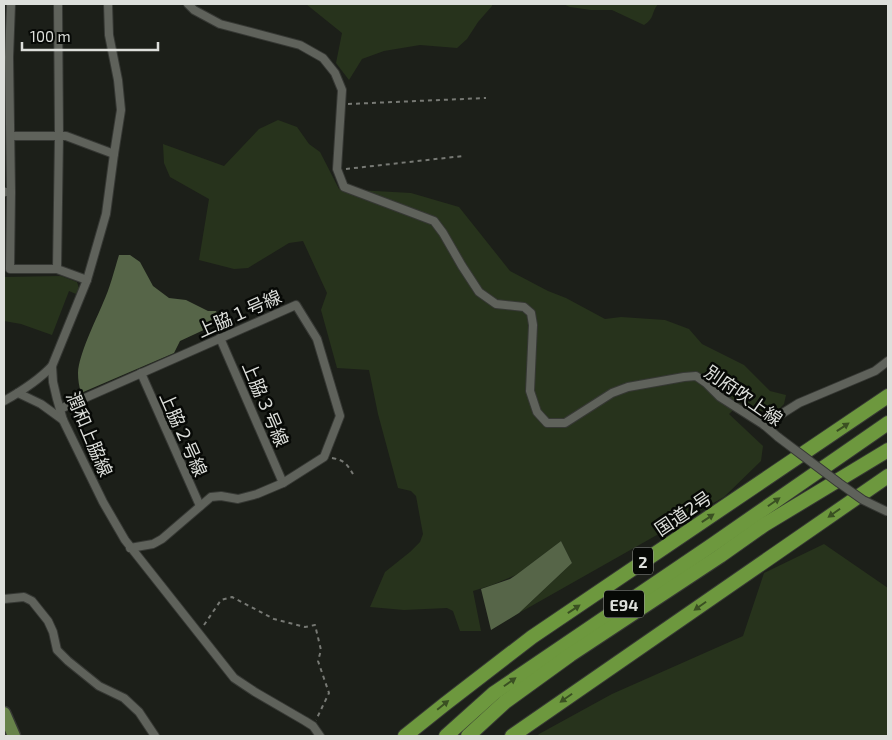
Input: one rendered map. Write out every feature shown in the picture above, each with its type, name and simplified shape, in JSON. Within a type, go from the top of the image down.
[{"type":"highway","name":"国道2号","points":[[405,736],[532,637],[888,396]]},
{"type":"highway","name":"E94","points":[[446,736],[494,692],[712,545],[888,423]]},
{"type":"highway","name":"E94","points":[[468,736],[505,702],[570,655],[764,525],[888,450]]},
{"type":"highway","points":[[512,736],[888,476]]},
{"type":"main road","points":[[4,713],[14,736]]},
{"type":"street","points":[[11,4],[6,57],[10,136],[7,192],[10,269],[57,269],[87,280]]},
{"type":"street","points":[[57,269],[58,4]]},
{"type":"street","name":"潤和上脇線","points":[[108,4],[109,35],[118,80],[121,110],[106,214],[87,280],[52,366],[53,382],[63,420],[102,502],[130,548],[234,678],[313,726],[320,736]]},
{"type":"street","points":[[188,4],[194,10],[220,24],[300,45],[323,58],[335,73],[342,90],[337,170]]},
{"type":"street","points":[[10,136],[66,136],[114,154]]},
{"type":"street","name":"別府吹上線","points":[[337,170],[344,187],[434,221],[479,292],[496,304],[524,307],[531,313],[533,325],[530,391],[537,412],[547,423],[565,423],[612,393],[628,387],[696,376],[720,397],[764,425],[778,438],[838,483],[863,500],[888,512]]},
{"type":"street","name":"上脇１号線","points":[[60,408],[296,305],[317,339],[340,416],[324,457]]},
{"type":"street","name":"上脇３号線","points":[[220,338],[283,483]]},
{"type":"street","points":[[764,425],[800,403],[875,371],[888,362]]},
{"type":"street","points":[[4,401],[18,394],[44,375],[52,366]]},
{"type":"street","name":"上脇２号線","points":[[141,373],[200,506]]},
{"type":"street","points":[[18,394],[41,404],[63,420]]},
{"type":"street","points":[[130,548],[153,544],[162,539],[211,497],[221,496],[238,499],[257,494],[283,483],[324,457]]},
{"type":"street","points":[[4,599],[24,597],[32,601],[48,621],[53,632],[57,650],[99,686],[124,698],[139,712],[155,736]]},
{"type":"path","points":[[342,104],[486,98]]},
{"type":"path","points":[[337,170],[463,156]]},
{"type":"path","points":[[324,457],[340,460],[348,466],[353,474]]},
{"type":"path","points":[[198,633],[221,600],[232,597],[274,619],[305,627],[315,625],[321,650],[318,661],[329,692],[313,726]]},
{"type":"shaded area","points":[[306,4],[492,4],[492,6],[467,39],[457,48],[420,45],[384,51],[362,59],[349,80],[336,63],[342,33]]},
{"type":"shaded area","points":[[563,4],[658,4],[650,20],[644,25],[612,10],[591,10]]},
{"type":"shaded area","points":[[278,120],[297,127],[309,144],[320,152],[339,189],[411,193],[459,207],[510,271],[605,319],[621,317],[665,320],[689,329],[702,344],[744,365],[770,391],[786,395],[784,404],[779,409],[760,411],[742,402],[729,414],[763,446],[761,461],[724,497],[519,613],[572,563],[561,541],[516,575],[473,591],[481,631],[460,631],[453,611],[447,608],[404,610],[370,607],[385,572],[420,542],[423,534],[416,496],[411,491],[398,488],[378,414],[369,370],[337,368],[321,310],[327,293],[303,241],[289,243],[248,268],[234,269],[199,260],[209,199],[170,177],[164,163],[163,144],[224,166],[259,129]]},
{"type":"shaded area","points":[[119,255],[130,255],[140,262],[153,286],[169,298],[186,300],[208,311],[216,311],[220,319],[214,318],[208,328],[180,341],[174,353],[81,393],[78,373],[81,357],[108,291]]},
{"type":"shaded area","points":[[61,276],[77,282],[79,288],[76,294],[69,291],[52,335],[21,324],[4,321],[4,277]]},
{"type":"shaded area","points":[[561,541],[572,563],[519,613],[491,630],[481,589],[510,579]]},
{"type":"shaded area","points":[[824,544],[888,588],[888,736],[537,736],[612,694],[743,636],[764,573]]}]
